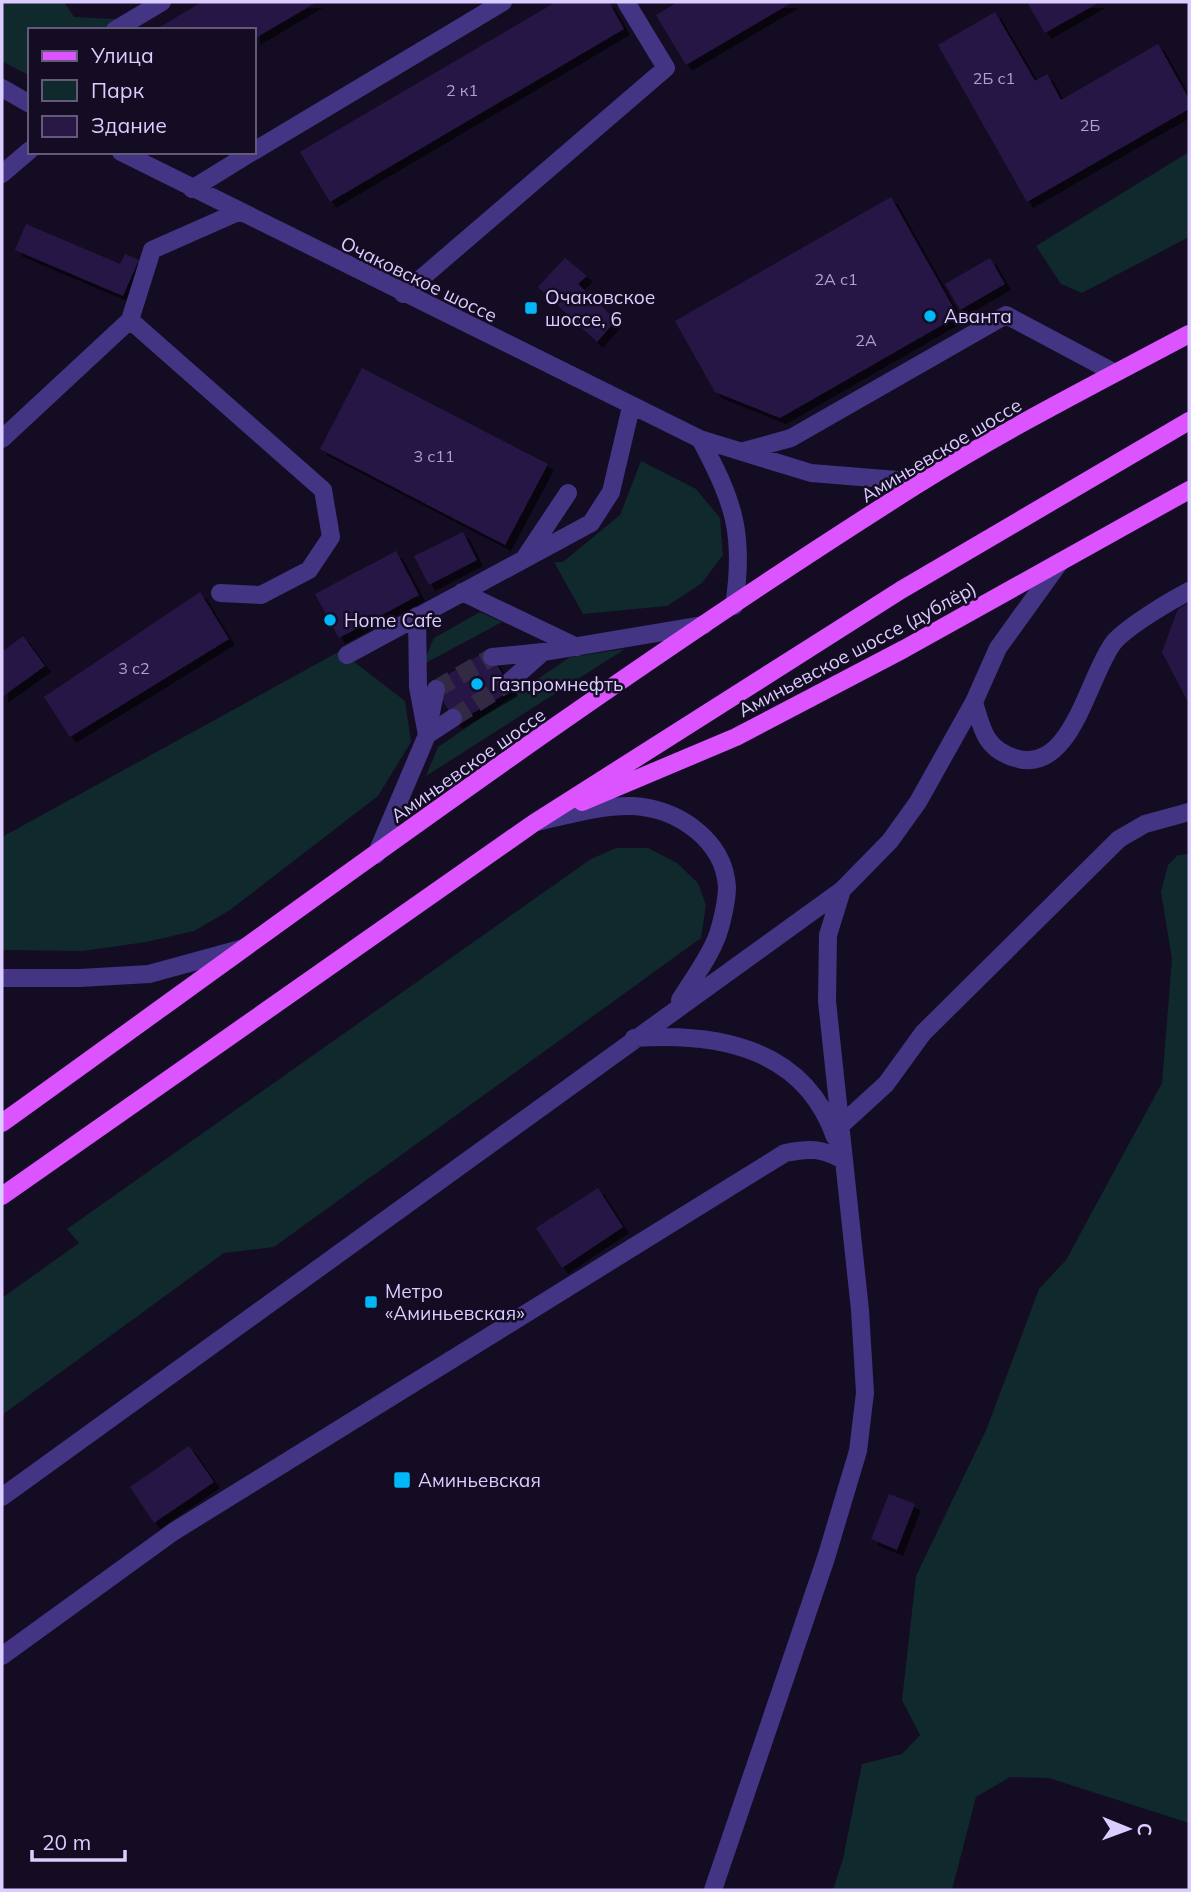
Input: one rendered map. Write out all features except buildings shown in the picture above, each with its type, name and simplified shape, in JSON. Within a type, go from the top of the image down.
[{"type":"main road","name":"Аминьевское шоссе","points":[[2,1124],[376,855],[704,625],[922,482],[1189,334]]},
{"type":"main road","points":[[2,1196],[534,823],[901,590],[1189,421]]},
{"type":"main road","name":"Аминьевское шоссе (дублёр)","points":[[534,823],[736,737],[1189,490]]},
{"type":"street","points":[[118,28],[162,2]]},
{"type":"street","points":[[256,150],[503,2]]},
{"type":"street","points":[[403,294],[666,68],[626,2]]},
{"type":"street","points":[[2,88],[27,100]]},
{"type":"street","points":[[2,174],[28,152]]},
{"type":"street","name":"Очаковское шоссе","points":[[125,154],[700,439],[811,473],[922,482]]},
{"type":"street","points":[[191,189],[250,154]]},
{"type":"street","points":[[2,439],[130,320],[152,250],[238,212]]},
{"type":"street","points":[[744,451],[791,438],[1006,315],[1115,373]]},
{"type":"street","points":[[130,320],[323,490],[331,537],[309,570],[261,595],[220,593]]},
{"type":"street","points":[[347,655],[591,523],[611,492],[631,407]]},
{"type":"street","points":[[700,439],[722,480],[738,531],[740,566],[734,606]]},
{"type":"street","points":[[524,559],[568,493]]},
{"type":"street","points":[[2,1497],[633,1038],[842,890],[890,841],[918,802],[974,702],[998,648],[1060,562]]},
{"type":"street","points":[[974,702],[984,733],[997,753],[1024,761],[1050,755],[1069,731],[1114,642],[1167,603],[1189,591]]},
{"type":"street","points":[[462,592],[577,647]]},
{"type":"street","points":[[417,616],[418,687],[426,735]]},
{"type":"street","points":[[492,657],[577,647],[704,625]]},
{"type":"street","points":[[508,683],[543,652]]},
{"type":"street","points":[[376,855],[426,735],[436,690]]},
{"type":"street","points":[[426,735],[453,718]]},
{"type":"street","points":[[534,823],[583,811],[633,806],[668,812],[693,826],[719,857],[727,887],[717,936],[676,1007]]},
{"type":"street","points":[[839,1126],[886,1084],[923,1033],[1119,839],[1145,824],[1189,812]]},
{"type":"street","points":[[713,1890],[826,1559],[858,1451],[864,1379],[860,1310],[827,1000],[828,934],[842,890]]},
{"type":"street","points":[[2,978],[80,978],[149,974],[247,947]]},
{"type":"street","points":[[633,1038],[688,1037],[726,1043],[778,1061],[818,1099],[843,1160]]},
{"type":"street","points":[[2,1656],[173,1532],[785,1153],[809,1148],[827,1151],[843,1160]]},
{"type":"green space","points":[[2,2],[64,2],[74,17],[132,20],[118,28],[28,28],[28,75],[2,61]]},
{"type":"green space","points":[[1189,152],[1189,237],[1082,293],[1061,284],[1036,246]]},
{"type":"green space","points":[[641,461],[696,489],[720,518],[723,555],[702,583],[667,606],[583,614],[554,562],[563,562],[620,515]]},
{"type":"green space","points":[[480,612],[502,622],[422,665],[434,638]]},
{"type":"green space","points":[[625,649],[426,776],[438,747],[570,657]]},
{"type":"green space","points":[[340,651],[405,701],[411,742],[378,796],[230,910],[194,931],[146,942],[83,951],[2,950],[2,837]]},
{"type":"green space","points":[[616,848],[648,848],[677,863],[698,883],[706,905],[701,938],[274,1247],[224,1253],[2,1415],[2,1298],[79,1243],[67,1229],[591,859]]},
{"type":"green space","points":[[1189,854],[1189,1823],[1049,1778],[1010,1777],[976,1797],[952,1890],[833,1890],[843,1859],[862,1764],[902,1754],[920,1735],[902,1700],[916,1576],[987,1428],[1039,1289],[1066,1260],[1162,1083],[1172,959],[1161,892],[1168,865],[1178,855]]},
{"type":"tunnel","points":[[436,689],[492,657]]},
{"type":"tunnel","points":[[453,718],[508,683]]},
{"type":"place","name":"Очаковское шоссе, 6","points":[[531,308]]},
{"type":"place","name":"Аванта","points":[[930,316]]},
{"type":"place","name":"Home Cafe","points":[[330,620]]},
{"type":"place","name":"Газпромнефть","points":[[477,684]]},
{"type":"place","name":"Метро «Аминьевская»","points":[[371,1302]]},
{"type":"place","name":"Аминьевская","points":[[402,1480]]}]
